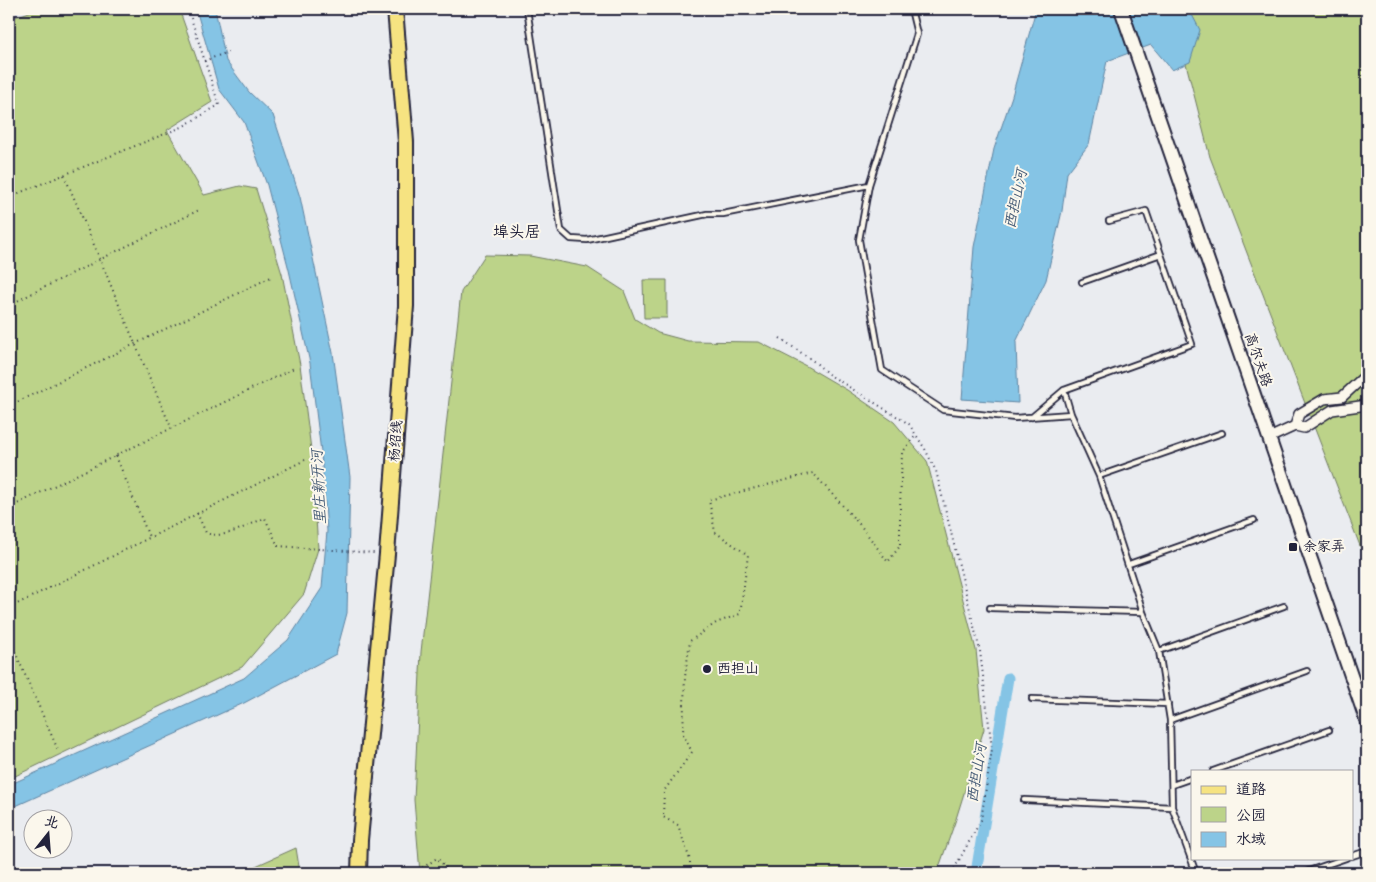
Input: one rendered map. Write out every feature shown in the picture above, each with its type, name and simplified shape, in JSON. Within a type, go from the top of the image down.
[{"type":"main road","name":"杨绍线","points":[[359,873],[360,840],[387,554],[406,306],[406,142],[395,9]]},
{"type":"street","name":"高尔夫路","points":[[1121,9],[1367,722]]},
{"type":"street","points":[[1295,426],[1299,414],[1324,399],[1342,397],[1367,374]]},
{"type":"street","points":[[1269,438],[1295,426],[1304,428],[1332,410],[1367,405]]},
{"type":"lane","points":[[527,9],[561,230],[571,238],[587,240],[707,214],[723,214],[868,185]]},
{"type":"lane","points":[[911,9],[917,34],[868,185],[859,240],[882,370],[943,410],[1015,418],[1071,414]]},
{"type":"lane","points":[[1032,417],[1064,390],[1192,344],[1146,211],[1109,221]]},
{"type":"lane","points":[[1082,282],[1161,254]]},
{"type":"lane","points":[[1064,390],[1071,414],[1099,476],[1143,612],[1159,651],[1170,720],[1172,807],[1196,873]]},
{"type":"lane","points":[[1099,476],[1222,433]]},
{"type":"lane","points":[[1129,564],[1254,520]]},
{"type":"lane","points":[[1159,651],[1284,606]]},
{"type":"lane","points":[[990,608],[1143,612]]},
{"type":"lane","points":[[1170,720],[1307,671]]},
{"type":"lane","points":[[1032,699],[1168,704]]},
{"type":"lane","points":[[1216,770],[1329,730]]},
{"type":"lane","points":[[1172,785],[1191,778]]},
{"type":"lane","points":[[1024,800],[1172,807]]},
{"type":"lane","points":[[1186,848],[1191,846]]},
{"type":"lane","points":[[1354,855],[1367,851]]},
{"type":"lane","points":[[1303,873],[1340,860]]},
{"type":"path","points":[[9,197],[182,127],[218,105],[188,9]]},
{"type":"path","points":[[204,61],[228,52]]},
{"type":"path","points":[[64,175],[101,260],[134,344],[172,427]]},
{"type":"path","points":[[9,305],[201,209]]},
{"type":"path","points":[[9,406],[272,276]]},
{"type":"path","points":[[780,338],[816,363],[828,374],[909,424],[936,471],[980,651],[992,749],[981,820],[952,873]]},
{"type":"path","points":[[9,508],[294,368]]},
{"type":"path","points":[[690,873],[690,860],[678,825],[663,817],[664,791],[692,752],[683,734],[690,640],[716,624],[740,614],[748,555],[714,532],[710,500],[813,472],[861,526],[888,562],[900,546],[902,453],[916,435]]},
{"type":"path","points":[[116,456],[149,537]]},
{"type":"path","points":[[9,608],[304,460]]},
{"type":"path","points":[[197,513],[206,533],[214,536],[222,536],[265,518],[278,546],[387,554]]},
{"type":"path","points":[[9,638],[58,750]]},
{"type":"path","points":[[403,873],[424,867],[437,858],[451,873]]},
{"type":"green space","points":[[38,9],[179,9],[212,102],[167,130],[204,195],[240,186],[256,189],[282,274],[300,365],[312,457],[318,549],[304,594],[242,667],[9,779],[9,19]]},
{"type":"green space","points":[[1172,9],[1367,9],[1367,564],[1210,157]]},
{"type":"green space","points":[[485,255],[530,256],[587,267],[624,291],[635,319],[658,333],[688,341],[759,342],[847,390],[894,422],[927,461],[976,650],[984,729],[937,873],[420,873],[414,800],[421,652],[461,292]]},
{"type":"green space","points":[[643,280],[667,280],[667,318],[644,318]]},
{"type":"green space","points":[[296,848],[300,873],[240,873]]},
{"type":"water","points":[[196,9],[215,9],[226,61],[249,92],[273,115],[300,197],[333,353],[350,477],[347,613],[336,654],[244,703],[9,809],[9,785],[244,678],[288,640],[322,588],[327,531],[321,452],[310,363],[267,185],[244,122],[219,89]]},
{"type":"water","points":[[1036,9],[1187,9],[1200,30],[1190,62],[1172,70],[1151,45],[1107,61],[1089,144],[1067,173],[1062,211],[1046,280],[1016,342],[1018,403],[962,399],[974,247],[994,149],[1012,96]]},
{"type":"waterway","name":"西担山河","points":[[976,873],[1008,678]]},
{"type":"place","name":"余家弄","points":[[1293,547]]},
{"type":"place","name":"西担山","points":[[707,669]]},
{"type":"district","name":"埠头居","points":[[517,232]]},
{"type":"water label","name":"里庄新开河","points":[[319,487]]}]
